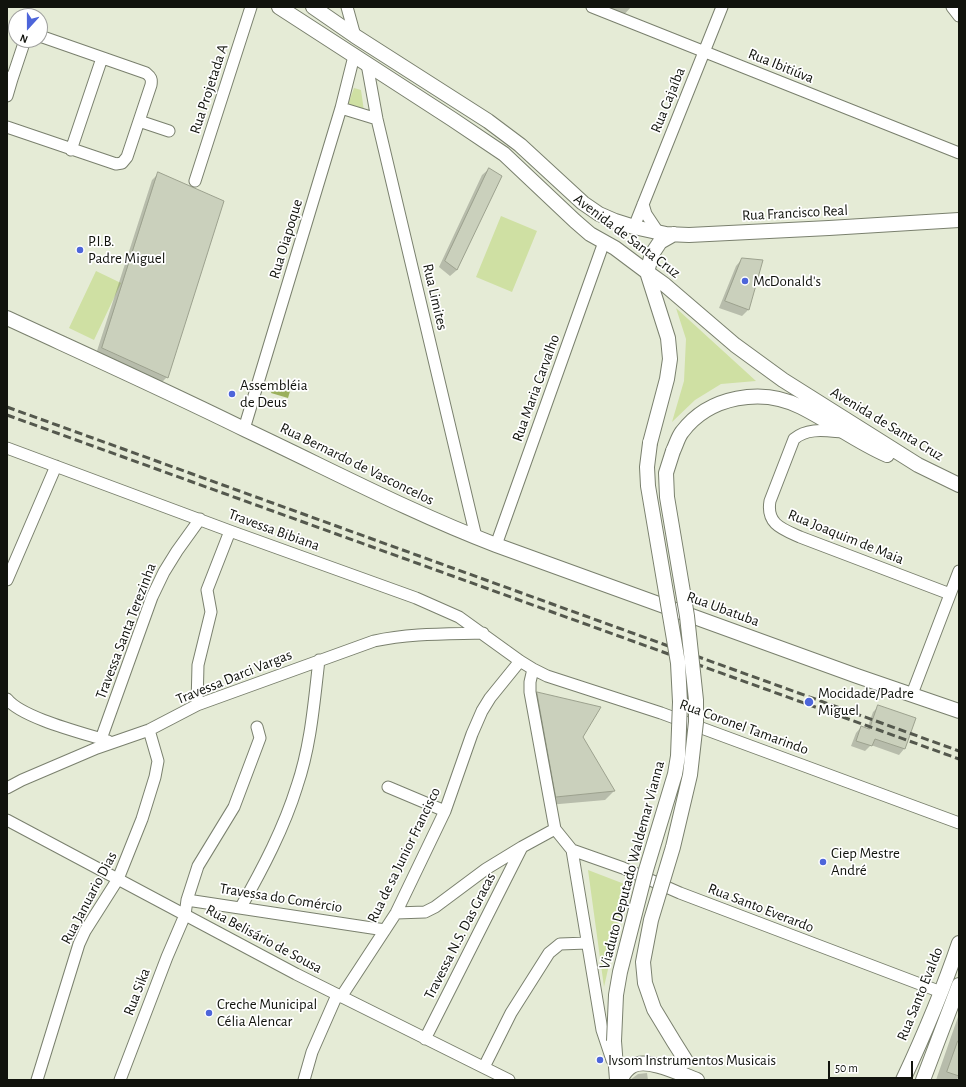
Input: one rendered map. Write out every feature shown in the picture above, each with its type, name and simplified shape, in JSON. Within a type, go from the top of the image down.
[{"type":"main road","name":"Avenida de Santa Cruz","points":[[279,7],[504,154],[590,234],[615,248],[648,272],[735,345],[763,366],[918,465],[959,484]]},
{"type":"main road","name":"Avenida de Santa Cruz","points":[[313,7],[355,36],[488,121],[520,145],[583,203],[599,214],[615,221],[634,226]]},
{"type":"main road","name":"Rua Francisco Real","points":[[634,226],[658,232],[689,235],[959,220]]},
{"type":"main road","points":[[648,272],[652,254],[660,242],[674,234]]},
{"type":"main road","name":"Viaduto Deputado Waldemar Vianna","points":[[616,1073],[614,1041],[616,995],[620,972],[646,870],[678,756],[680,702],[678,663],[648,486],[647,467],[650,444],[667,378],[670,359],[668,338],[648,272]]},
{"type":"main road","name":"Rua Bernardo de Vasconcelos","points":[[7,318],[244,429],[402,506],[476,537]]},
{"type":"main road","points":[[701,1080],[686,1061],[654,1009],[645,983],[643,962],[651,920],[673,847],[690,775],[696,722],[696,700],[687,616],[667,497],[666,473],[672,451],[681,433],[704,411],[721,402],[741,398],[761,397],[790,403],[801,407],[881,452],[901,461],[918,465]]},
{"type":"main road","name":"Rua Ubatuba","points":[[476,537],[843,671],[959,711]]},
{"type":"main road","name":"Rua Santo Evaldo","points":[[903,1080],[941,992],[959,943]]},
{"type":"main road","points":[[923,1080],[959,985]]},
{"type":"main road","points":[[620,1080],[632,1066],[639,1063],[650,1063],[697,1080]]},
{"type":"street","name":"Rua Projetada A","points":[[195,181],[251,7]]},
{"type":"street","points":[[347,7],[355,36]]},
{"type":"street","name":"Rua Ibitiúva","points":[[592,7],[959,153]]},
{"type":"street","name":"Rua Cajaíba","points":[[634,226],[722,7]]},
{"type":"street","points":[[952,7],[959,16]]},
{"type":"street","points":[[7,127],[71,150],[116,164],[122,163],[127,157],[151,85],[152,81],[150,77],[146,74],[48,39]]},
{"type":"street","points":[[7,96],[10,78],[22,48]]},
{"type":"street","name":"Rua Oiapoque","points":[[244,429],[341,108],[354,56]]},
{"type":"street","points":[[71,150],[102,58]]},
{"type":"street","name":"Rua Limites","points":[[367,64],[377,118],[476,537]]},
{"type":"street","points":[[341,108],[377,118]]},
{"type":"street","points":[[139,121],[169,131]]},
{"type":"street","points":[[643,204],[646,214],[658,232]]},
{"type":"street","name":"Rua Maria Carvalho","points":[[496,545],[604,242]]},
{"type":"street","name":"Rua Joaquim de Maia","points":[[843,432],[813,431],[803,433],[794,439],[770,501],[769,512],[773,521],[777,525],[800,537],[950,594]]},
{"type":"street","name":"Travessa Bibiana","points":[[7,448],[416,598],[459,617],[520,661]]},
{"type":"street","points":[[7,580],[56,466]]},
{"type":"street","name":"Travessa Santa Terezinha","points":[[101,739],[158,585],[177,551],[200,519]]},
{"type":"street","points":[[197,705],[198,666],[210,612],[208,590],[230,531]]},
{"type":"street","points":[[912,694],[959,572]]},
{"type":"street","name":"Travessa Darci Vargas","points":[[7,788],[22,780],[98,748],[149,730],[197,705],[374,641],[396,636],[483,633]]},
{"type":"street","points":[[241,907],[267,862],[297,786],[310,732],[319,660]]},
{"type":"street","name":"Rua Coronel Tamarindo","points":[[520,661],[533,670],[560,681],[718,733],[959,823]]},
{"type":"street","name":"Rua de sa Junior Francisco","points":[[304,1080],[312,1052],[339,996],[396,913],[445,811],[472,734],[482,712],[490,698],[520,661]]},
{"type":"street","points":[[533,670],[530,682],[530,692],[555,829],[572,850],[602,1030],[616,1073]]},
{"type":"street","points":[[7,699],[18,710],[33,717],[114,743]]},
{"type":"street","points":[[185,915],[187,900],[198,866],[234,807],[260,738],[257,727]]},
{"type":"street","name":"Rua Januario Dias","points":[[37,1080],[79,944],[85,931],[118,879],[142,819],[157,768],[156,754],[149,730]]},
{"type":"street","points":[[388,787],[445,811]]},
{"type":"street","name":"Rua Belisário de Sousa","points":[[7,820],[339,996],[484,1067],[492,1077],[509,1080]]},
{"type":"street","points":[[396,913],[425,912],[435,907],[486,870],[522,847],[555,829]]},
{"type":"street","name":"Travessa N.S. Das Gracas","points":[[425,1039],[522,847]]},
{"type":"street","name":"Rua Santo Everardo","points":[[572,850],[623,868],[687,896],[941,992]]},
{"type":"street","name":"Travessa do Comércio","points":[[187,900],[385,930]]},
{"type":"street","name":"Rua Sika","points":[[120,1080],[167,957],[185,915]]},
{"type":"street","points":[[484,1067],[511,1012],[549,953],[560,944],[587,943]]},
{"type":"shaded area","points":[[354,88],[361,90],[364,111],[347,107]]},
{"type":"shaded area","points":[[501,216],[537,231],[512,292],[476,277]]},
{"type":"shaded area","points":[[96,271],[121,283],[94,340],[69,328]]},
{"type":"shaded area","points":[[676,308],[756,381],[721,384],[695,400],[672,422],[684,381],[686,339]]},
{"type":"shaded area","points":[[275,382],[291,388],[288,398],[271,393]]},
{"type":"shaded area","points":[[588,870],[627,885],[604,987]]},
{"type":"building","points":[[489,168],[502,176],[457,270],[445,261]]},
{"type":"building","points":[[158,172],[224,201],[168,378],[102,348]]},
{"type":"building","name":"McDonald's","points":[[742,258],[763,260],[749,310],[725,301]]},
{"type":"building","points":[[537,692],[601,707],[583,737],[615,791],[556,797]]},
{"type":"building","points":[[878,705],[916,718],[905,749],[875,739],[872,746],[856,741],[861,726],[869,729]]},
{"type":"building","points":[[959,1041],[959,1076],[947,1072]]},
{"type":"railway","points":[[7,407],[959,751]]},
{"type":"railway","points":[[7,415],[959,759]]},
{"type":"place","name":"P.I.B. Padre Miguel","points":[[80,250]]},
{"type":"place","name":"McDonald's","points":[[745,281]]},
{"type":"place","name":"Assembléia de Deus","points":[[232,394]]},
{"type":"place","name":"Mocidade/Padre Miguel","points":[[809,702]]},
{"type":"place","name":"Ciep Mestre André","points":[[823,862]]},
{"type":"place","name":"Creche Municipal Célia Alencar","points":[[209,1013]]},
{"type":"place","name":"Ivsom Instrumentos Musicais","points":[[600,1060]]}]
